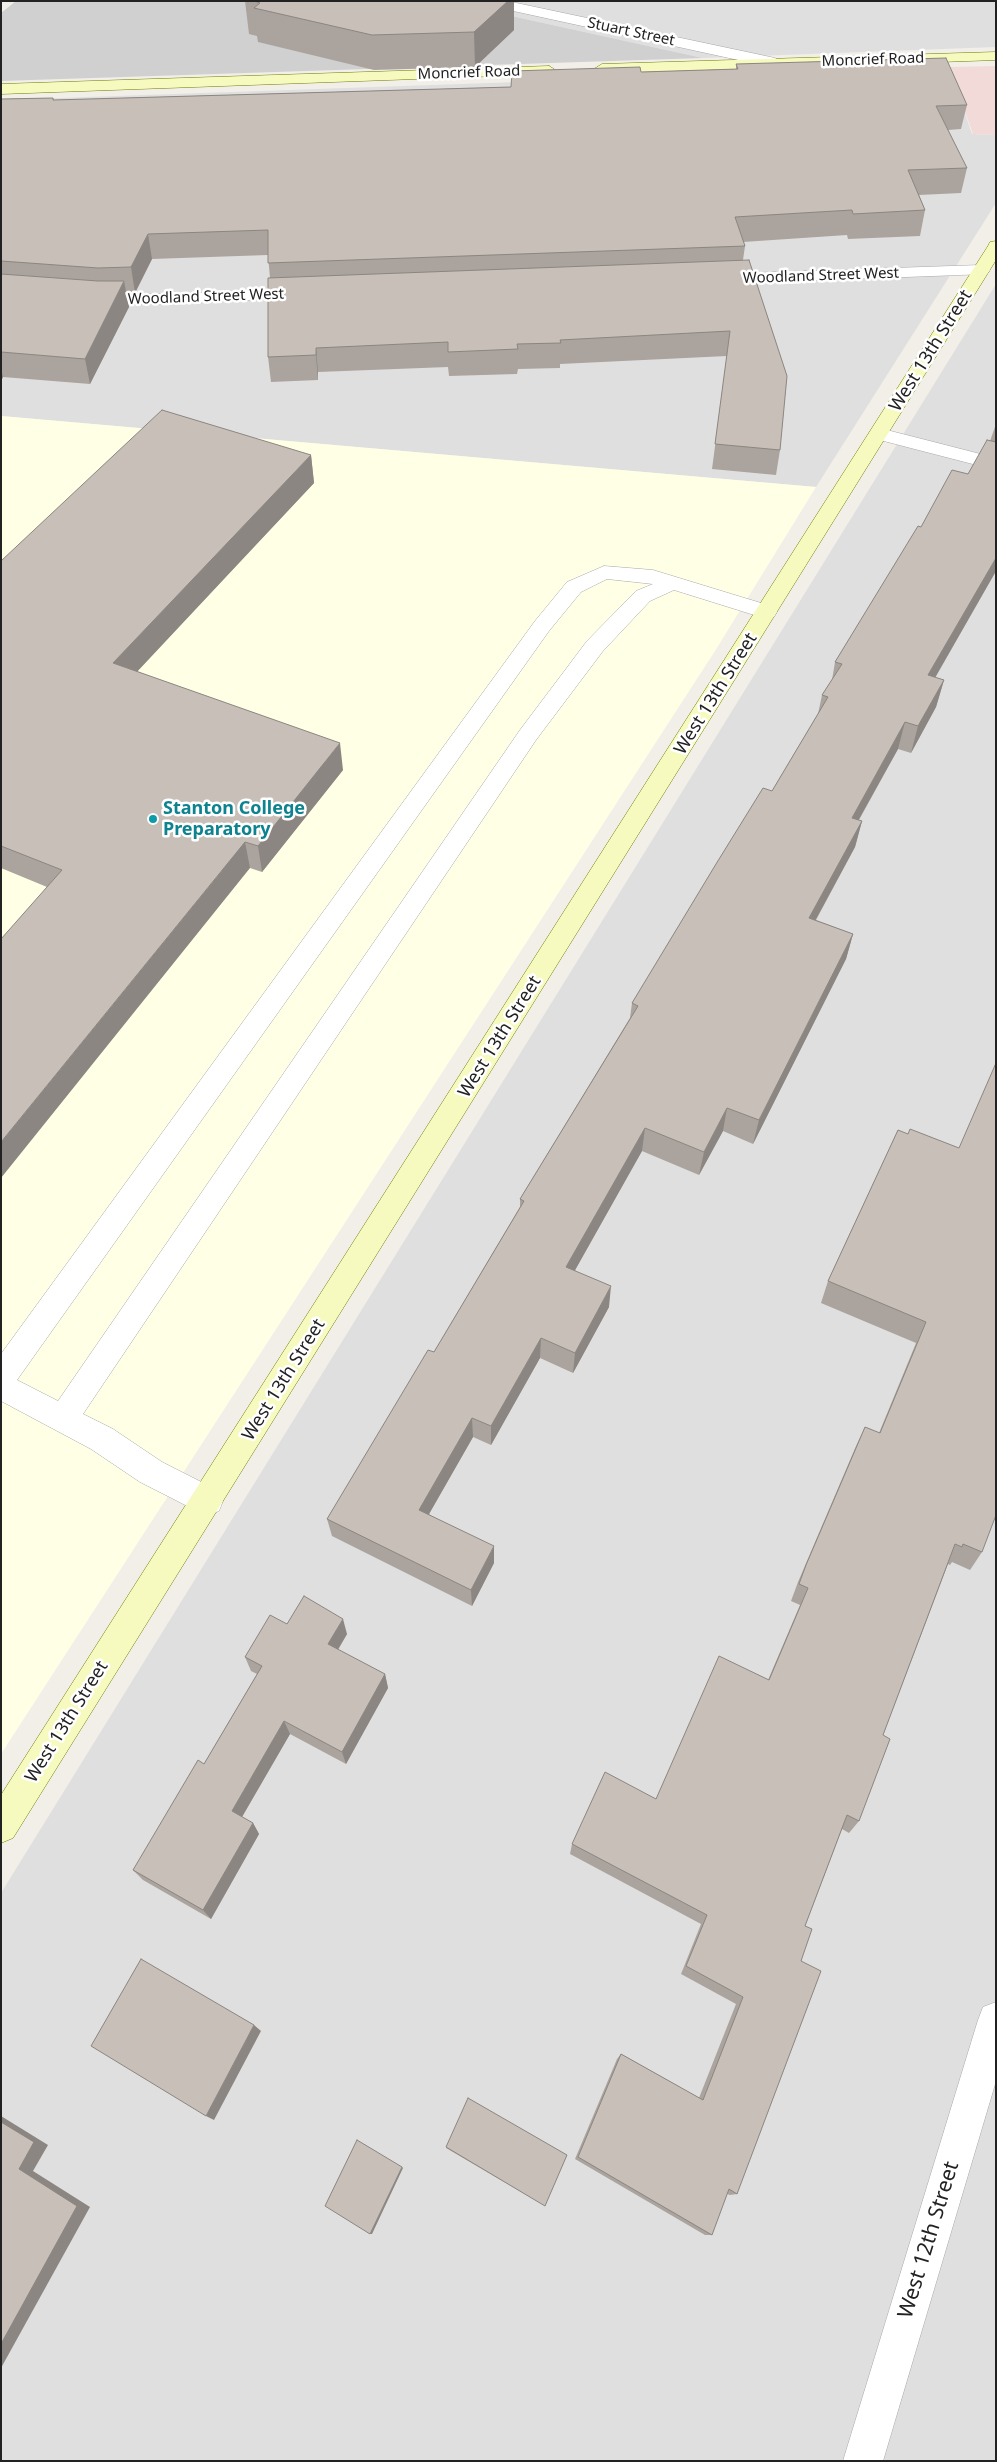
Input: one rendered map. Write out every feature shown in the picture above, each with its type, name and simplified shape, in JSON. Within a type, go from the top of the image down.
[{"type":"street","name":"Stuart Street","points":[[486,1],[775,63]]},
{"type":"street","points":[[542,13],[555,1]]},
{"type":"street","name":"Moncrief Road","points":[[587,69],[996,56]]},
{"type":"street","name":"Moncrief Road","points":[[1,90],[567,70]]},
{"type":"street","name":"West 13th Street","points":[[1,1826],[208,1501],[996,246]]},
{"type":"street","name":"Woodland Street West","points":[[704,280],[981,270]]},
{"type":"street","name":"Woodland Street West","points":[[75,298],[103,300],[175,299],[325,292]]},
{"type":"street","points":[[879,434],[996,464]]},
{"type":"street","points":[[1,1378],[542,626],[574,587],[604,572],[646,575],[767,612]]},
{"type":"street","points":[[63,1418],[528,735],[595,646],[643,596],[673,583]]},
{"type":"street","points":[[1,1386],[102,1439],[151,1472],[208,1501]]},
{"type":"street","name":"West 12th Street","points":[[863,2461],[996,2020]]},
{"type":"shaded area","points":[[16,1],[443,1],[703,58],[1,81],[1,13]]},
{"type":"shaded area","points":[[443,1],[996,1],[996,47],[703,58]]},
{"type":"shaded area","points":[[996,66],[996,135],[973,134],[949,67]]},
{"type":"shaded area","points":[[949,67],[972,134],[996,135],[996,203],[816,487],[1,416],[1,100]]},
{"type":"shaded area","points":[[996,284],[996,2461],[1,2461],[1,1893]]},
{"type":"shaded area","points":[[1,416],[816,487],[715,651],[1,1754]]},
{"type":"building","points":[[254,1],[508,1],[474,32],[372,35],[254,8],[260,3]]},
{"type":"building","points":[[946,58],[967,105],[936,106],[967,168],[908,170],[925,210],[853,214],[852,210],[735,217],[745,246],[268,263],[268,230],[148,234],[131,267],[98,268],[1,261],[1,99],[53,98],[53,100],[511,87],[512,71],[640,67],[641,72],[738,69],[736,64]]},
{"type":"building","points":[[749,260],[787,376],[780,450],[715,444],[730,331],[560,340],[561,343],[517,344],[518,349],[448,352],[448,342],[316,348],[316,355],[268,357],[268,278]]},
{"type":"building","points":[[1,274],[124,281],[85,359],[1,352]]},
{"type":"building","name":"Stanton College Preparatory","points":[[162,410],[311,455],[113,663],[340,743],[258,846],[245,842],[1,1142],[1,939],[62,870],[1,846],[1,561]]},
{"type":"building","points":[[987,440],[996,442],[996,558],[928,675],[944,680],[918,726],[905,722],[852,818],[862,821],[809,918],[853,934],[759,1120],[727,1108],[704,1152],[645,1128],[566,1267],[611,1286],[575,1353],[541,1338],[491,1426],[472,1418],[419,1510],[494,1546],[471,1590],[327,1519],[428,1350],[434,1352],[524,1201],[520,1199],[638,1006],[632,1003],[716,864],[763,788],[772,791],[828,697],[822,695],[842,664],[835,662],[918,526],[921,527],[952,470],[968,474]]},
{"type":"building","points":[[996,1063],[996,1515],[982,1552],[963,1544],[962,1547],[955,1544],[883,1735],[890,1739],[859,1821],[847,1815],[805,1926],[812,1929],[801,1961],[821,1971],[737,2194],[729,2189],[712,2235],[578,2157],[621,2054],[703,2100],[743,1997],[686,1966],[707,1915],[572,1844],[605,1772],[656,1799],[719,1656],[769,1680],[808,1588],[799,1584],[806,1565],[865,1427],[880,1433],[926,1322],[828,1281],[898,1130],[908,1134],[910,1129],[959,1148]]},
{"type":"building","points":[[304,1596],[343,1619],[328,1644],[385,1674],[342,1752],[284,1721],[232,1811],[253,1823],[203,1910],[133,1870],[198,1760],[204,1764],[262,1666],[245,1657],[270,1615],[287,1624]]},
{"type":"building","points":[[141,1959],[254,2025],[206,2116],[91,2046]]},
{"type":"building","points":[[468,2098],[567,2155],[545,2206],[446,2147]]},
{"type":"building","points":[[1,2122],[34,2142],[19,2169],[77,2206],[1,2344]]},
{"type":"building","points":[[357,2140],[402,2167],[370,2234],[325,2206]]},
{"type":"place","name":"Stanton College Preparatory","points":[[153,819]]}]
